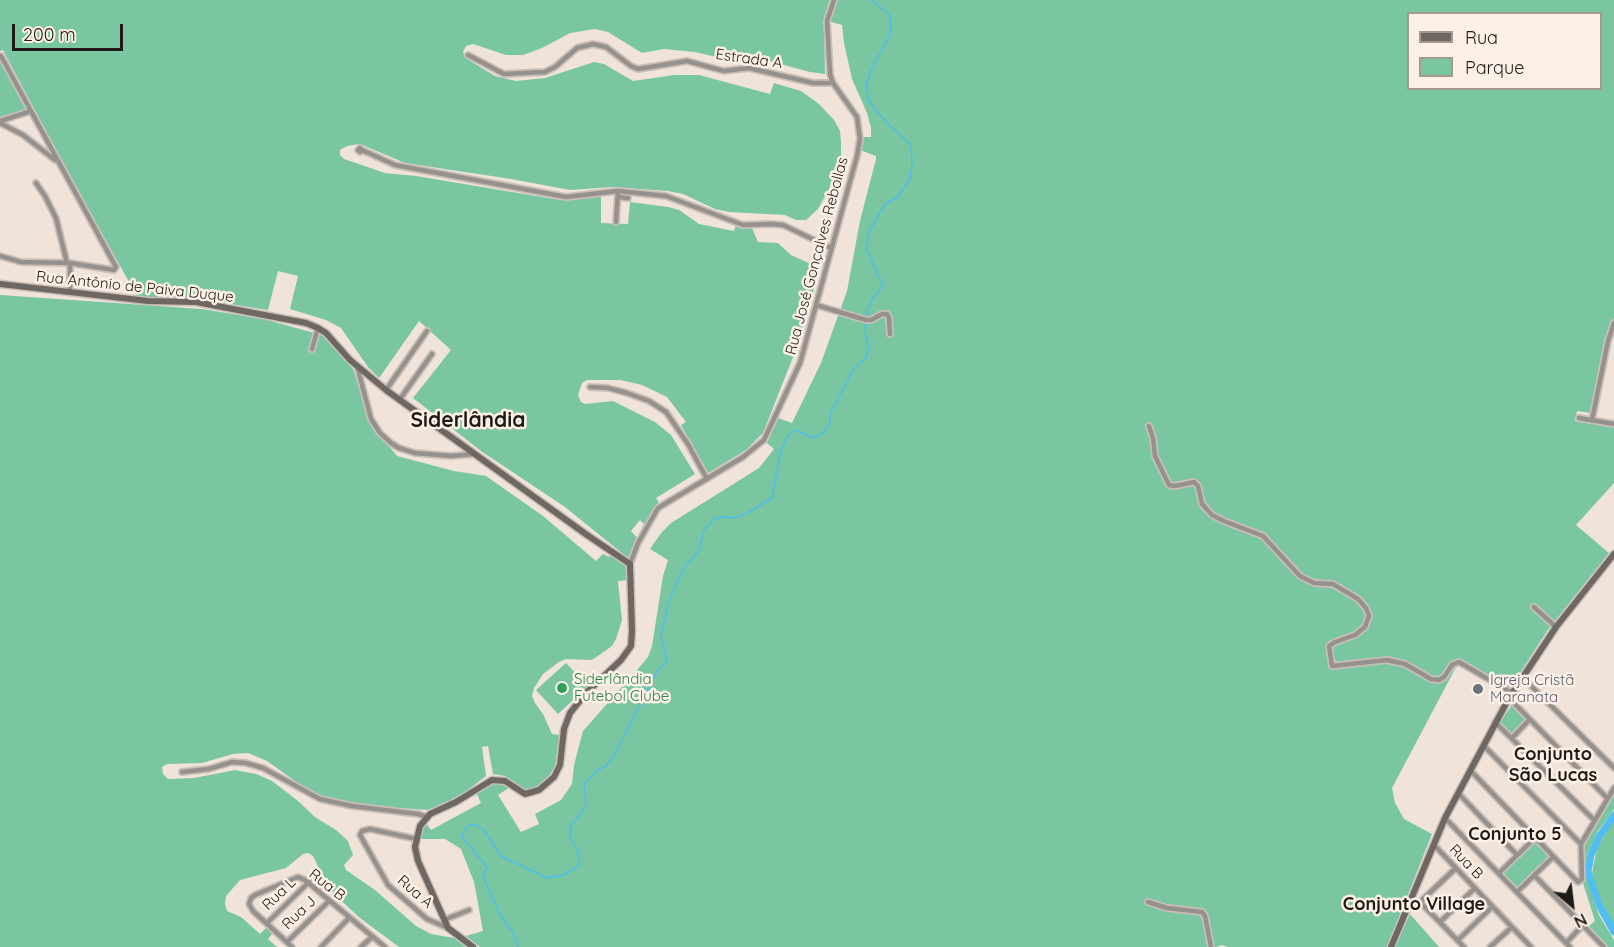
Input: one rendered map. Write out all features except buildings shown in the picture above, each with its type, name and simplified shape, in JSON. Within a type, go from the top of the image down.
[{"type":"street","name":"Rua José Gonçalves Rebollas","points":[[427,817],[495,779],[505,781],[525,794],[539,790],[554,777],[560,765],[564,729],[570,713],[587,692],[621,660],[631,646],[630,564],[635,548],[655,511],[743,457],[764,440],[800,363],[857,156],[860,134],[858,120],[833,83],[830,74],[827,21],[834,0]]},
{"type":"street","name":"Estrada A","points":[[468,55],[504,74],[544,72],[555,67],[577,48],[593,44],[606,47],[638,69],[687,61],[724,70],[749,68],[813,83],[833,83]]},
{"type":"street","points":[[0,256],[24,262],[69,263],[116,269],[2,56]]},
{"type":"street","points":[[0,122],[31,111]]},
{"type":"street","points":[[0,122],[31,140],[59,165]]},
{"type":"street","points":[[362,150],[395,165],[559,196],[576,197],[618,191],[675,198],[698,210],[743,225],[783,225],[831,248]]},
{"type":"street","points":[[36,183],[56,218],[69,263],[70,292]]},
{"type":"street","points":[[616,222],[618,191]]},
{"type":"street","points":[[618,197],[628,198]]},
{"type":"street","name":"Rua Antônio de Paiva Duque","points":[[0,284],[148,302],[203,303],[306,323],[318,328],[326,333],[357,366],[386,390],[630,564]]},
{"type":"street","points":[[816,305],[866,320],[887,314],[890,334]]},
{"type":"street","points":[[1592,420],[1608,340],[1614,323]]},
{"type":"street","points":[[312,349],[318,328]]},
{"type":"street","points":[[386,390],[427,332]]},
{"type":"street","points":[[400,399],[432,354]]},
{"type":"street","points":[[357,366],[371,419],[380,433],[395,446],[415,453],[448,456],[476,453]]},
{"type":"street","points":[[590,387],[608,388],[627,393],[649,401],[666,412],[688,444],[707,479]]},
{"type":"street","points":[[1579,418],[1614,424]]},
{"type":"street","points":[[1149,426],[1155,456],[1169,485],[1194,482],[1198,486],[1202,504],[1212,515],[1263,536],[1300,576],[1314,583],[1333,584],[1358,599],[1366,608],[1369,616],[1365,627],[1352,637],[1329,646],[1332,666],[1387,660],[1405,664],[1435,681],[1442,679],[1452,664],[1459,662],[1510,696],[1529,720],[1608,798]]},
{"type":"street","points":[[1390,947],[1445,818],[1495,722],[1556,627],[1614,554]]},
{"type":"street","points":[[1534,607],[1556,627]]},
{"type":"street","points":[[1522,677],[1614,768]]},
{"type":"street","points":[[1512,738],[1529,720]]},
{"type":"street","points":[[1495,722],[1594,820]]},
{"type":"street","points":[[1483,744],[1581,843]]},
{"type":"street","points":[[182,772],[209,769],[232,762],[246,763],[264,768],[320,799],[427,817],[420,826],[416,839],[416,855]]},
{"type":"street","points":[[1469,770],[1577,881],[1582,880],[1581,843],[1614,788]]},
{"type":"street","points":[[1458,793],[1517,855]]},
{"type":"street","points":[[1445,818],[1568,945],[1583,925]]},
{"type":"street","name":"Rua A","points":[[404,836],[370,829],[361,832],[361,840],[388,885],[425,917],[448,928]]},
{"type":"street","points":[[404,836],[416,839]]},
{"type":"street","points":[[404,836],[411,844],[448,928],[473,947]]},
{"type":"street","points":[[1499,873],[1536,838]]},
{"type":"street","name":"Rua B","points":[[1434,845],[1529,946]]},
{"type":"street","points":[[1516,892],[1553,857]]},
{"type":"street","points":[[1410,904],[1419,902],[1456,868]]},
{"type":"street","points":[[1534,875],[1604,947]]},
{"type":"street","name":"Rua B","points":[[267,923],[252,910],[249,902],[255,895],[294,878],[301,878],[309,882],[385,947]]},
{"type":"street","name":"Rua L","points":[[267,923],[309,882]]},
{"type":"street","points":[[1440,922],[1475,888]]},
{"type":"street","points":[[1414,892],[1419,902],[1464,947]]},
{"type":"street","name":"Rua J","points":[[287,942],[329,901]]},
{"type":"street","points":[[1148,902],[1167,908],[1202,912],[1205,916],[1211,947]]},
{"type":"street","points":[[1458,940],[1492,907]]},
{"type":"street","points":[[433,921],[470,910]]},
{"type":"street","points":[[321,947],[349,918]]},
{"type":"street","points":[[267,923],[292,947]]},
{"type":"street","points":[[1490,947],[1512,927]]},
{"type":"street","points":[[361,947],[372,937]]},
{"type":"green space","points":[[0,0],[830,0],[824,17],[825,74],[747,55],[721,58],[695,52],[664,49],[642,53],[608,32],[595,29],[570,33],[523,55],[506,55],[473,44],[466,46],[463,52],[467,59],[495,76],[516,81],[545,78],[594,62],[604,64],[633,81],[674,75],[699,75],[770,94],[774,83],[801,91],[819,104],[834,120],[840,131],[841,142],[841,156],[829,189],[818,209],[806,220],[796,220],[785,215],[729,212],[715,209],[683,194],[668,191],[612,187],[570,190],[405,163],[360,144],[347,146],[340,150],[340,155],[344,159],[385,173],[560,200],[601,195],[601,223],[628,224],[630,202],[668,207],[679,210],[699,224],[734,231],[736,225],[752,228],[758,242],[778,243],[791,255],[820,268],[795,352],[763,433],[746,450],[708,473],[681,425],[686,422],[667,397],[642,385],[620,380],[587,380],[582,383],[578,395],[581,402],[585,404],[613,401],[655,422],[671,435],[695,474],[656,498],[659,503],[653,509],[645,525],[640,520],[631,531],[637,538],[628,558],[565,507],[481,451],[413,398],[451,350],[419,321],[379,378],[368,367],[341,328],[326,320],[290,309],[298,276],[278,271],[268,310],[197,299],[138,298],[3,50],[0,51]]},
{"type":"green space","points":[[835,0],[1614,0],[1614,318],[1602,351],[1591,413],[1577,411],[1575,421],[1614,427],[1614,483],[1576,525],[1609,553],[1547,631],[1509,690],[1461,660],[1455,669],[1392,788],[1395,803],[1404,819],[1432,834],[1387,947],[1228,947],[1222,945],[1216,947],[480,947],[466,936],[483,931],[474,882],[461,849],[445,839],[420,839],[424,825],[426,823],[431,830],[481,803],[476,792],[498,782],[503,782],[510,787],[498,795],[521,832],[539,824],[535,814],[561,800],[572,784],[574,765],[583,731],[648,657],[652,646],[663,576],[668,560],[650,549],[671,523],[759,468],[774,449],[767,443],[778,418],[792,423],[821,363],[847,291],[860,221],[876,159],[876,156],[860,150],[863,137],[871,137],[871,128],[852,79],[842,25],[828,21]]},
{"type":"green space","points":[[0,61],[26,110],[0,119]]},
{"type":"green space","points":[[0,295],[202,309],[263,319],[322,335],[353,369],[371,424],[397,456],[454,471],[486,476],[543,516],[596,561],[603,554],[609,557],[612,554],[628,566],[629,580],[618,581],[622,620],[612,646],[592,660],[566,659],[559,662],[543,674],[534,688],[532,696],[552,734],[560,735],[555,767],[546,780],[535,789],[523,790],[505,776],[493,774],[488,746],[482,747],[486,776],[460,796],[428,810],[369,806],[322,797],[306,789],[267,761],[248,753],[233,754],[202,763],[167,764],[162,767],[163,774],[168,779],[194,778],[235,770],[256,774],[272,781],[348,841],[353,855],[344,865],[346,870],[375,890],[416,926],[431,934],[454,938],[468,947],[399,947],[360,918],[336,896],[329,888],[313,856],[308,853],[303,854],[286,868],[240,880],[226,896],[227,911],[241,917],[260,934],[267,927],[273,933],[268,939],[277,947],[0,947]]},
{"type":"green space","name":"Siderlândia Futebol Clube","points":[[566,663],[588,686],[558,714],[536,690]]},
{"type":"green space","points":[[1512,705],[1527,720],[1512,736],[1500,722]]},
{"type":"green space","points":[[1614,792],[1614,809],[1598,831],[1587,855],[1588,880],[1594,901],[1599,915],[1614,940],[1614,947],[1606,947],[1588,927],[1595,921],[1583,883],[1582,859],[1583,843]]},
{"type":"green space","points":[[1614,819],[1614,927],[1598,897],[1592,873],[1597,848]]},
{"type":"green space","points":[[1535,840],[1550,857],[1517,889],[1501,873]]},
{"type":"green space","points":[[1410,914],[1439,947],[1394,947]]},
{"type":"waterway","points":[[865,317],[873,298],[883,286],[867,250],[868,233],[885,204],[898,197],[910,179],[912,164],[911,145],[885,121],[869,101],[866,85],[891,32],[890,15],[871,0]]},
{"type":"waterway","points":[[518,947],[513,932],[500,915],[483,876],[487,867],[462,837],[464,830],[470,825],[477,825],[485,831],[501,856],[547,878],[564,875],[580,865],[578,851],[570,837],[570,827],[586,806],[584,784],[607,765],[615,754],[656,673],[667,661],[661,636],[668,604],[686,565],[699,551],[704,530],[715,518],[733,518],[746,514],[772,498],[781,450],[788,436],[795,430],[814,438],[823,433],[830,424],[830,414],[854,368],[866,358],[869,347],[865,321]]},
{"type":"waterway","points":[[1614,815],[1599,837],[1591,855],[1588,872],[1599,905],[1614,932]]},
{"type":"place","name":"Siderlândia Futebol Clube","points":[[562,688]]},
{"type":"place","name":"Igreja Cristã Maranata","points":[[1478,689]]},
{"type":"district","name":"Siderlândia","points":[[468,421]]},
{"type":"district","name":"Conjunto São Lucas","points":[[1553,765]]},
{"type":"district","name":"Conjunto 5","points":[[1515,835]]},
{"type":"district","name":"Conjunto Village","points":[[1414,905]]}]
